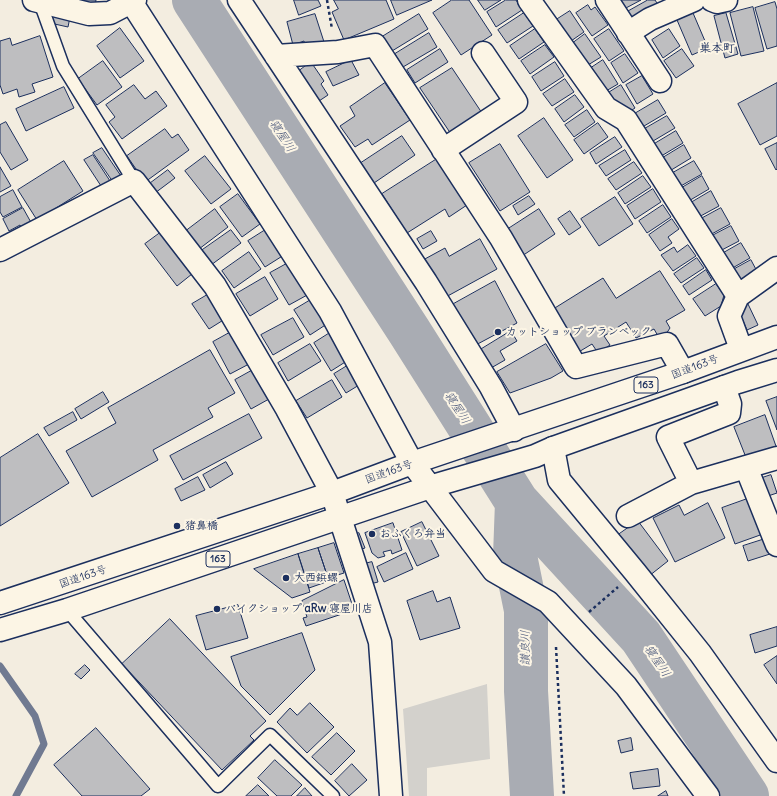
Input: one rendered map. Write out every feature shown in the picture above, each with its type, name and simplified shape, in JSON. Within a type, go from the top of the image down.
[{"type":"main road","points":[[239,0],[426,282],[491,387],[514,430]]},
{"type":"main road","points":[[606,0],[660,81]]},
{"type":"main road","points":[[628,33],[650,18],[694,0]]},
{"type":"main road","points":[[712,0],[717,2],[726,0]]},
{"type":"main road","points":[[37,1],[89,14],[110,13],[132,1],[330,311],[412,463],[433,486],[494,571],[548,602],[577,623],[708,796]]},
{"type":"main road","points":[[534,1],[606,108],[626,120],[738,296]]},
{"type":"main road","points":[[276,56],[338,52],[375,45],[501,238],[576,367],[667,344],[684,372]]},
{"type":"main road","points":[[443,150],[516,102],[483,53]]},
{"type":"main road","points":[[2,244],[134,181],[215,286],[287,409],[332,493],[380,642],[391,796]]},
{"type":"main road","points":[[741,349],[729,316],[738,296],[777,268]]},
{"type":"main road","name":"国道163号","points":[[0,603],[332,493],[412,463],[684,372],[741,349],[777,337]]},
{"type":"main road","name":"163","points":[[0,630],[67,610],[433,486],[544,452],[724,387],[777,370]]},
{"type":"main road","points":[[691,483],[668,437],[729,414],[730,404],[724,387]]},
{"type":"main road","points":[[544,452],[558,480],[700,653],[777,760]]},
{"type":"main road","points":[[628,516],[691,483],[777,458]]},
{"type":"main road","points":[[746,467],[777,544]]},
{"type":"lane","points":[[37,1],[63,66],[134,181]]},
{"type":"lane","points":[[67,610],[218,786],[270,735],[332,796]]},
{"type":"path","points":[[327,0],[328,15],[338,52]]},
{"type":"path","points":[[564,796],[556,642],[635,572]]},
{"type":"shaded area","points":[[487,684],[490,759],[427,768],[427,796],[409,796],[403,709]]},
{"type":"building","points":[[69,0],[96,0],[95,6]]},
{"type":"building","points":[[294,0],[318,0],[321,6],[299,15]]},
{"type":"building","points":[[334,0],[386,0],[394,19],[344,40],[332,12],[338,9]]},
{"type":"building","points":[[391,0],[432,0],[397,15]]},
{"type":"building","points":[[452,0],[469,0],[492,35],[461,55],[433,13]]},
{"type":"building","points":[[478,0],[501,0],[485,10]]},
{"type":"building","points":[[506,0],[516,0],[522,10],[496,27],[487,12]]},
{"type":"building","points":[[621,0],[641,0],[626,8]]},
{"type":"building","points":[[648,0],[655,0],[661,9],[635,24],[627,12]]},
{"type":"building","points":[[775,2],[777,9],[777,46],[767,49],[755,8]]},
{"type":"building","points":[[588,5],[591,10],[595,7],[608,25],[592,36],[576,13]]},
{"type":"building","points":[[753,7],[764,51],[741,56],[730,13]]},
{"type":"building","points":[[570,11],[584,32],[571,41],[556,20]]},
{"type":"building","points":[[53,13],[70,17],[68,27],[50,23]]},
{"type":"building","points":[[524,13],[533,26],[507,43],[498,30]]},
{"type":"building","points":[[693,13],[708,48],[692,55],[677,20]]},
{"type":"building","points":[[726,13],[738,54],[725,58],[714,16]]},
{"type":"building","points":[[315,14],[325,45],[306,50],[304,41],[293,45],[287,22]]},
{"type":"building","points":[[419,14],[428,29],[392,51],[382,37]]},
{"type":"building","points":[[120,28],[144,61],[120,78],[97,46]]},
{"type":"building","points":[[535,29],[544,42],[519,59],[510,46]]},
{"type":"building","points":[[609,29],[624,51],[609,61],[594,39]]},
{"type":"building","points":[[669,29],[680,46],[663,58],[652,40]]},
{"type":"building","points":[[429,33],[437,47],[403,67],[395,54]]},
{"type":"building","points":[[585,34],[601,57],[588,65],[573,43]]},
{"type":"building","points":[[40,36],[53,77],[32,84],[35,92],[19,97],[17,89],[3,94],[0,85],[0,41],[10,38],[12,45]]},
{"type":"building","points":[[545,45],[554,57],[530,74],[521,61]]},
{"type":"building","points":[[440,49],[448,62],[415,83],[407,70]]},
{"type":"building","points":[[682,49],[694,66],[676,78],[664,61]]},
{"type":"building","points":[[625,54],[638,73],[623,83],[611,63]]},
{"type":"building","points":[[351,60],[359,75],[333,86],[326,72]]},
{"type":"building","points":[[603,60],[618,84],[606,91],[591,68]]},
{"type":"building","points":[[103,61],[122,87],[97,105],[78,79]]},
{"type":"building","points":[[311,62],[324,81],[321,84],[328,95],[316,103],[295,74]]},
{"type":"building","points":[[555,62],[564,76],[541,91],[532,77]]},
{"type":"building","points":[[452,68],[482,113],[451,134],[420,88]]},
{"type":"building","points":[[642,76],[653,94],[637,104],[626,85]]},
{"type":"building","points":[[565,79],[574,92],[552,106],[543,94]]},
{"type":"building","points":[[385,83],[410,120],[372,145],[368,139],[355,147],[340,126],[355,116],[350,107]]},
{"type":"building","points":[[777,83],[777,136],[760,145],[738,104]]},
{"type":"building","points":[[134,85],[145,99],[156,91],[167,106],[122,139],[109,122],[115,117],[106,105]]},
{"type":"building","points":[[621,85],[635,108],[626,114],[605,95]]},
{"type":"building","points":[[64,87],[74,108],[26,131],[16,109]]},
{"type":"building","points":[[575,95],[584,107],[564,122],[555,109]]},
{"type":"building","points":[[658,100],[666,113],[639,129],[631,116]]},
{"type":"building","points":[[587,110],[595,122],[574,137],[565,125]]},
{"type":"building","points":[[667,116],[675,128],[648,144],[641,131]]},
{"type":"building","points":[[544,118],[573,160],[547,178],[518,136]]},
{"type":"building","points":[[6,122],[28,160],[11,170],[0,152],[0,125]]},
{"type":"building","points":[[598,123],[608,137],[584,154],[574,140]]},
{"type":"building","points":[[165,129],[172,138],[178,134],[189,150],[145,182],[127,156]]},
{"type":"building","points":[[676,131],[683,143],[658,158],[651,146]]},
{"type":"building","points":[[402,136],[415,155],[374,183],[361,163]]},
{"type":"building","points":[[615,137],[622,147],[596,164],[590,153]]},
{"type":"building","points":[[777,143],[777,169],[776,170],[765,149]]},
{"type":"building","points":[[500,144],[530,192],[500,211],[469,163]]},
{"type":"building","points":[[684,145],[691,158],[668,172],[661,159]]},
{"type":"building","points":[[102,148],[121,176],[113,182],[93,153]]},
{"type":"building","points":[[625,150],[631,160],[606,176],[599,166]]},
{"type":"building","points":[[93,155],[112,184],[103,189],[84,160]]},
{"type":"building","points":[[205,156],[231,189],[211,204],[185,171]]},
{"type":"building","points":[[437,159],[467,205],[449,217],[445,209],[407,233],[382,194]]},
{"type":"building","points":[[64,161],[83,191],[37,220],[18,190]]},
{"type":"building","points":[[694,161],[702,174],[679,187],[671,174]]},
{"type":"building","points":[[634,162],[642,173],[616,190],[608,179]]},
{"type":"building","points":[[0,167],[11,186],[0,192]]},
{"type":"building","points":[[168,170],[175,178],[155,193],[148,185]]},
{"type":"building","points":[[643,176],[651,187],[625,204],[618,193]]},
{"type":"building","points":[[702,176],[709,189],[687,202],[680,189]]},
{"type":"building","points":[[653,189],[661,202],[635,219],[627,206]]},
{"type":"building","points":[[13,190],[22,207],[3,217],[0,212],[0,197]]},
{"type":"building","points":[[711,191],[719,206],[697,218],[689,204]]},
{"type":"building","points":[[238,194],[260,224],[242,237],[220,207]]},
{"type":"building","points":[[529,196],[535,204],[518,215],[513,206]]},
{"type":"building","points":[[615,197],[633,224],[599,246],[581,219]]},
{"type":"building","points":[[663,205],[671,217],[647,233],[639,221]]},
{"type":"building","points":[[23,208],[33,226],[23,231],[20,225],[9,231],[3,219]]},
{"type":"building","points":[[721,208],[730,224],[708,236],[699,220]]},
{"type":"building","points":[[215,209],[228,227],[199,249],[186,231]]},
{"type":"building","points":[[539,209],[555,234],[522,256],[505,231]]},
{"type":"building","points":[[570,211],[581,227],[569,235],[558,219]]},
{"type":"building","points":[[672,219],[679,229],[668,237],[672,243],[660,251],[649,235]]},
{"type":"building","points":[[731,226],[739,241],[718,252],[710,237]]},
{"type":"building","points":[[267,229],[284,255],[265,267],[248,241]]},
{"type":"building","points":[[231,230],[241,243],[211,265],[201,251]]},
{"type":"building","points":[[431,231],[437,241],[423,249],[417,239]]},
{"type":"building","points":[[160,233],[192,274],[177,286],[145,244]]},
{"type":"building","points":[[480,239],[497,269],[444,298],[423,260],[445,248],[449,256]]},
{"type":"building","points":[[741,243],[750,258],[729,270],[720,255]]},
{"type":"building","points":[[688,245],[696,256],[673,271],[661,255],[674,247],[677,252]]},
{"type":"building","points":[[249,252],[261,269],[234,288],[222,271]]},
{"type":"building","points":[[697,258],[704,268],[681,283],[674,274]]},
{"type":"building","points":[[751,260],[759,275],[739,286],[731,271]]},
{"type":"building","points":[[290,262],[309,294],[289,305],[270,273]]},
{"type":"building","points":[[706,270],[712,280],[689,295],[683,286]]},
{"type":"building","points":[[660,271],[685,310],[666,321],[670,328],[666,334],[658,336],[654,329],[636,338],[626,322],[604,336],[610,345],[598,353],[592,344],[577,353],[550,311],[603,278],[616,298]]},
{"type":"building","points":[[265,277],[278,299],[250,316],[236,294]]},
{"type":"building","points":[[495,281],[517,323],[472,347],[450,306]]},
{"type":"building","points":[[716,284],[724,295],[721,306],[705,316],[693,299]]},
{"type":"building","points":[[209,294],[225,319],[209,329],[192,304]]},
{"type":"building","points":[[314,298],[330,322],[310,335],[294,310]]},
{"type":"building","points":[[748,304],[758,325],[747,330],[740,314],[743,306]]},
{"type":"building","points":[[293,318],[304,337],[273,355],[261,335]]},
{"type":"building","points":[[333,331],[350,359],[331,371],[314,343]]},
{"type":"building","points":[[511,331],[517,341],[500,351],[505,360],[491,368],[480,350]]},
{"type":"building","points":[[231,332],[249,364],[230,374],[213,342]]},
{"type":"building","points":[[310,344],[321,361],[288,381],[278,363]]},
{"type":"building","points":[[546,344],[563,371],[551,378],[510,393],[497,372]]},
{"type":"building","points":[[210,350],[235,393],[208,408],[213,417],[153,450],[158,460],[92,497],[66,451],[116,423],[108,408]]},
{"type":"building","points":[[352,363],[364,382],[346,393],[334,374]]},
{"type":"building","points":[[253,370],[269,399],[251,409],[235,380]]},
{"type":"building","points":[[332,380],[342,397],[307,418],[296,401]]},
{"type":"building","points":[[103,392],[109,402],[81,419],[75,409]]},
{"type":"building","points":[[777,397],[777,430],[766,401]]},
{"type":"building","points":[[73,412],[77,420],[49,436],[44,428]]},
{"type":"building","points":[[249,414],[262,438],[183,480],[170,456]]},
{"type":"building","points":[[765,415],[777,449],[747,460],[734,427]]},
{"type":"building","points":[[38,434],[69,483],[0,526],[0,458]]},
{"type":"building","points":[[226,462],[233,474],[210,488],[203,475]]},
{"type":"building","points":[[771,475],[777,493],[765,497],[759,479]]},
{"type":"building","points":[[198,477],[205,490],[181,501],[175,489]]},
{"type":"building","points":[[750,498],[763,534],[735,544],[722,508]]},
{"type":"building","points":[[708,503],[725,538],[675,562],[653,518],[679,505],[684,515]]},
{"type":"building","points":[[638,521],[668,561],[649,576],[618,535]]},
{"type":"building","points":[[422,522],[439,556],[417,566],[401,532]]},
{"type":"building","points":[[393,523],[402,550],[392,554],[391,550],[383,552],[385,556],[378,558],[372,553],[365,533]]},
{"type":"building","points":[[359,533],[365,548],[355,551],[350,536]]},
{"type":"building","points":[[765,539],[770,554],[748,561],[743,546]]},
{"type":"building","points":[[334,543],[344,573],[328,578],[318,548]]},
{"type":"building","points":[[318,548],[329,581],[309,588],[298,554]]},
{"type":"building","points":[[406,553],[413,569],[384,582],[377,567]]},
{"type":"building","name":"大西鋲螺","points":[[298,554],[310,592],[292,598],[254,569]]},
{"type":"building","points":[[372,562],[378,582],[366,585],[360,565]]},
{"type":"building","points":[[344,580],[354,610],[306,626],[303,618],[307,617],[302,601]]},
{"type":"building","points":[[433,591],[437,602],[450,597],[460,628],[420,640],[407,601]]},
{"type":"building","points":[[238,605],[248,638],[206,650],[196,616]]},
{"type":"building","points":[[170,619],[266,721],[250,736],[254,740],[222,770],[122,664]]},
{"type":"building","points":[[777,627],[777,646],[755,653],[750,635]]},
{"type":"building","points":[[302,633],[315,670],[270,715],[241,686],[231,657]]},
{"type":"building","points":[[777,656],[777,684],[764,665]]},
{"type":"building","points":[[85,665],[90,670],[81,679],[75,674]]},
{"type":"building","points":[[310,703],[334,727],[307,753],[277,722],[290,708],[297,715]]},
{"type":"building","points":[[96,728],[150,789],[141,796],[82,796],[54,765]]},
{"type":"building","points":[[337,733],[355,751],[331,775],[312,757]]},
{"type":"building","points":[[631,738],[633,750],[621,753],[618,741]]},
{"type":"building","points":[[275,760],[302,785],[291,796],[277,796],[258,778]]},
{"type":"building","points":[[352,764],[367,780],[349,796],[335,781]]},
{"type":"building","points":[[658,769],[660,786],[633,789],[630,773]]},
{"type":"building","points":[[258,785],[269,796],[246,796]]},
{"type":"building","points":[[305,788],[312,796],[297,796]]},
{"type":"building","points":[[666,791],[668,796],[658,796]]},
{"type":"waterway","name":"寝屋川","points":[[194,0],[409,331],[517,502],[641,637],[747,796]]},
{"type":"waterway","name":"讃良川","points":[[517,502],[515,556],[526,610],[526,691],[532,796]]},
{"type":"waterway","points":[[0,666],[35,716],[44,744],[16,796]]},
{"type":"place","name":"カットショップ ブランベック","points":[[498,332]]},
{"type":"place","name":"猪鼻橋","points":[[177,526]]},
{"type":"place","name":"おふくろ弁当","points":[[372,534]]},
{"type":"place","name":"大西鋲螺","points":[[286,578]]},
{"type":"place","name":"バイクショップ aRw 寝屋川店","points":[[217,609]]},
{"type":"district","name":"巣本町","points":[[717,49]]}]
